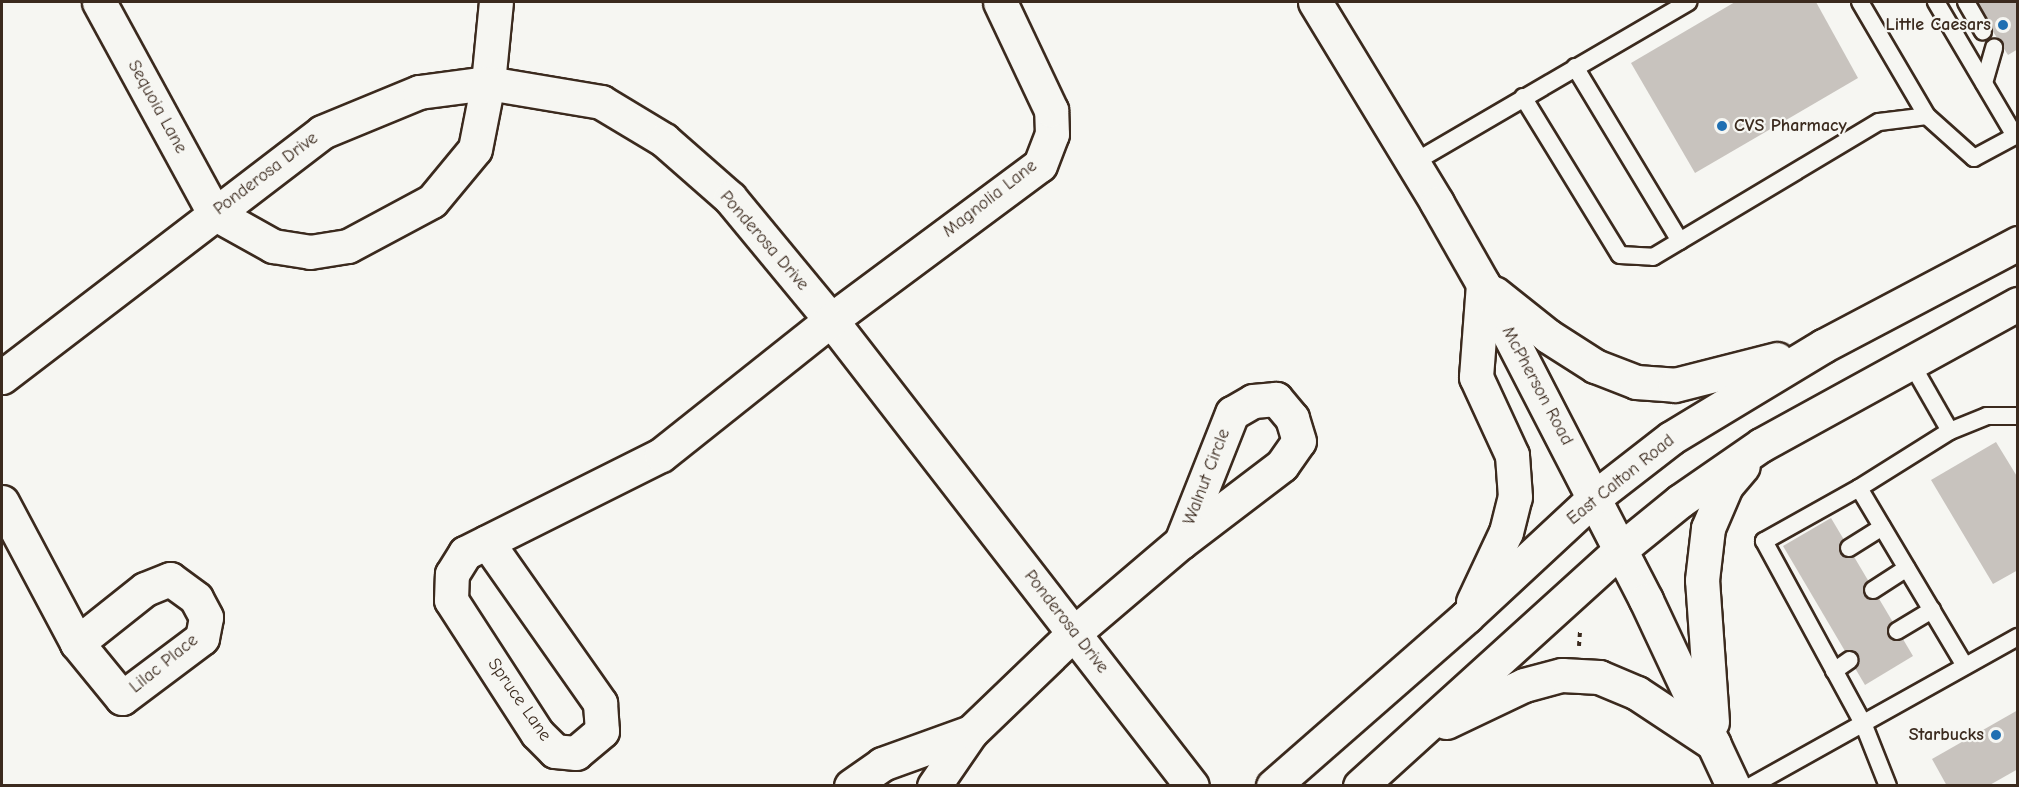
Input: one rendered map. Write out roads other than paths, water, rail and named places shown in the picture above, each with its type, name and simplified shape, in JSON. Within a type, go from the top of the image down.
[{"type":"street","name":"Sequoia Lane","points":[[99,2],[214,213]]},
{"type":"street","points":[[214,213],[273,246],[310,252],[348,246],[432,201],[475,149],[488,83],[496,2]]},
{"type":"street","name":"Magnolia Lane","points":[[831,320],[1040,165],[1052,134],[1051,110],[1000,2]]},
{"type":"street","name":"McPherson Road","points":[[1315,2],[1483,284],[1621,549],[1733,786]]},
{"type":"street","name":"Ponderosa Drive","points":[[2,377],[322,132],[419,92],[488,83],[601,102],[664,140],[730,198],[831,320],[1192,786]]},
{"type":"street","name":"East Calton Road","points":[[1273,786],[1466,617],[1594,497],[1671,438],[1823,346],[2018,243]]},
{"type":"street","points":[[1483,284],[1558,342],[1595,366],[1636,382],[1676,386],[1823,346]]},
{"type":"street","points":[[1466,617],[1506,532],[1515,497],[1512,455],[1476,377],[1483,284]]},
{"type":"street","points":[[1360,786],[1621,549],[1680,501],[1761,445],[2018,304]]},
{"type":"street","name":"Spruce Lane","points":[[488,542],[600,703],[602,731],[576,753],[555,751],[537,733],[451,600],[452,574],[465,553],[661,455],[831,320]]},
{"type":"street","points":[[1714,744],[1702,580],[1708,528],[1726,486],[1761,445]]},
{"type":"street","points":[[2,502],[77,643]]},
{"type":"street","name":"Walnut Circle","points":[[971,732],[1074,633],[1181,542]]},
{"type":"street","points":[[1417,735],[1524,685],[1562,675],[1599,678],[1637,693],[1714,744]]},
{"type":"street","points":[[850,786],[882,764],[971,732]]},
{"type":"street","points":[[934,786],[971,732]]},
{"type":"lane","points":[[1413,163],[1688,2]]},
{"type":"lane","points":[[1860,2],[1927,116],[1974,158],[2016,135],[1936,2]]},
{"type":"lane","points":[[1966,2],[1983,31]]},
{"type":"lane","points":[[1984,83],[1994,47]]},
{"type":"lane","points":[[1575,67],[1680,241]]},
{"type":"lane","points":[[1523,97],[1620,255],[1653,257],[1879,122],[1927,116]]},
{"type":"lane","points":[[1911,363],[1950,431]]},
{"type":"lane","points":[[1888,786],[1863,723],[1811,629],[1795,583],[1764,541],[1859,488],[1950,431],[1987,416],[2018,416]]},
{"type":"lane","points":[[1859,488],[1965,666]]},
{"type":"lane","points":[[1849,548],[1882,527]]},
{"type":"lane","points":[[1873,590],[1907,568]]},
{"type":"lane","points":[[1898,631],[1932,609]]},
{"type":"lane","points":[[1811,629],[1826,620]]},
{"type":"lane","points":[[1751,786],[2018,637]]},
{"type":"lane","points":[[1834,671],[1850,660]]},
{"type":"place","name":"Little Caesars","points":[[2003,25]]},
{"type":"place","name":"CVS Pharmacy","points":[[1722,126]]},
{"type":"place","name":"Starbucks","points":[[1996,735]]}]
